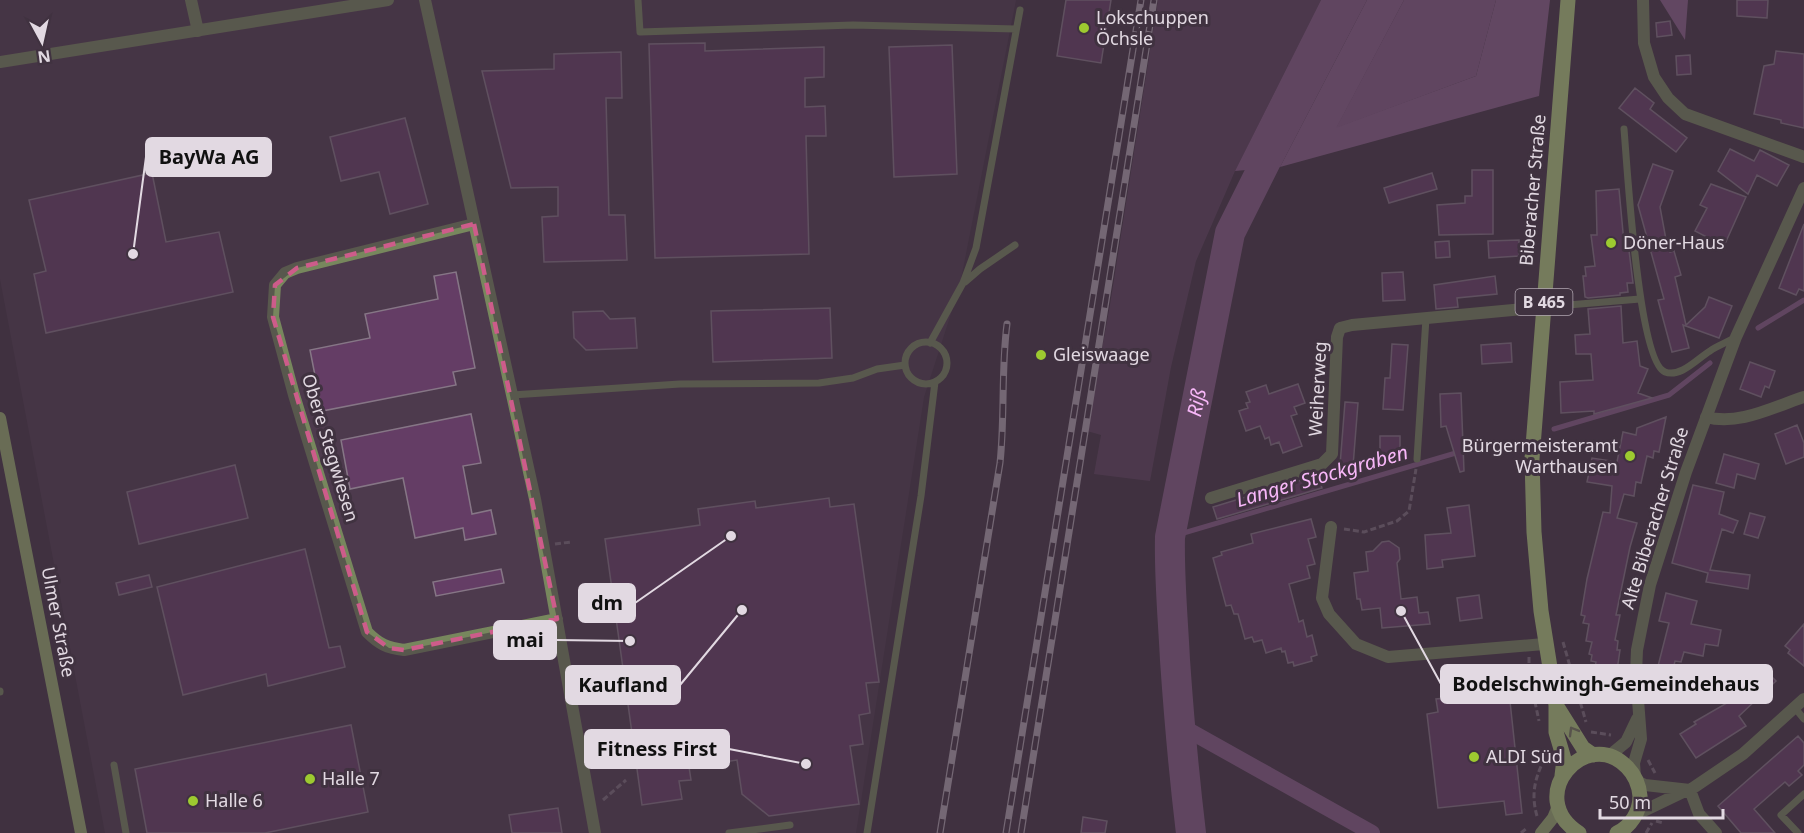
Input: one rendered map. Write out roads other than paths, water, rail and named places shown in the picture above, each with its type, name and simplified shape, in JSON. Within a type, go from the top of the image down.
[{"type":"main road","name":"Biberacher Straße","points":[[1568,0],[1532,459],[1537,644],[1556,705],[1583,748],[1593,755]]},
{"type":"main road","name":"Ulmer Straße","points":[[0,418],[81,833]]},
{"type":"main road","name":"Biberacher Straße","points":[[1556,705],[1556,732],[1564,759],[1562,776],[1558,785],[1558,806]]},
{"type":"main road","points":[[1562,776],[1576,761],[1593,755],[1609,756],[1624,764],[1636,779],[1640,795],[1627,827]]},
{"type":"main road","points":[[1558,806],[1569,826],[1577,833]]},
{"type":"main road","points":[[1541,833],[1553,818],[1558,806]]},
{"type":"street","points":[[192,0],[198,31]]},
{"type":"street","points":[[0,62],[388,0]]},
{"type":"street","points":[[424,0],[535,499],[595,833]]},
{"type":"street","points":[[1643,0],[1644,43],[1654,77],[1668,99],[1685,114],[1804,157]]},
{"type":"street","points":[[0,70],[14,60]]},
{"type":"street","name":"Alte Biberacher Straße","points":[[1636,779],[1634,763],[1641,739],[1636,674],[1640,626],[1659,555],[1686,472],[1736,337],[1804,188]]},
{"type":"street","name":"Obere Stegwiesen","points":[[474,224],[297,268],[285,273],[275,285],[273,317],[294,395],[368,632],[379,643],[389,648],[404,650],[557,619]]},
{"type":"street","name":"Weiherweg","points":[[1211,498],[1322,464],[1332,454],[1337,337],[1341,328],[1352,325],[1544,307]]},
{"type":"street","points":[[1706,417],[1718,420],[1743,418],[1804,397]]},
{"type":"street","points":[[1330,527],[1322,598],[1329,614],[1356,644],[1388,657],[1537,644]]},
{"type":"street","points":[[1627,827],[1743,754],[1804,699]]},
{"type":"street","name":"Alte Biberacher Straße","points":[[1609,756],[1626,742],[1638,715]]},
{"type":"street","points":[[1636,779],[1645,785],[1687,791]]},
{"type":"street","points":[[1687,791],[1699,814],[1716,833]]},
{"type":"lane","points":[[638,0],[640,32],[853,26],[1016,29]]},
{"type":"lane","points":[[930,343],[963,283],[976,248],[1020,10]]},
{"type":"lane","points":[[1624,129],[1640,299],[1653,357],[1664,372],[1672,372],[1684,369],[1736,337]]},
{"type":"lane","points":[[963,283],[1015,245]]},
{"type":"lane","points":[[1544,307],[1640,299]]},
{"type":"lane","points":[[1417,459],[1426,318]]},
{"type":"lane","points":[[920,343],[930,343],[939,347],[945,356],[947,366],[943,375],[935,382],[922,384],[910,378],[904,365],[911,347],[920,343]]},
{"type":"lane","points":[[513,395],[680,384],[819,383],[854,378],[877,369],[904,365]]},
{"type":"lane","points":[[867,833],[921,496],[935,382]]},
{"type":"lane","points":[[1795,708],[1804,719]]},
{"type":"lane","points":[[114,765],[126,833]]},
{"type":"lane","points":[[1798,833],[1781,815],[1804,794]]},
{"type":"lane","points":[[729,833],[790,825]]},
{"type":"waterway","name":"Riß","points":[[1191,833],[1175,660],[1170,537],[1230,233],[1281,131]]},
{"type":"waterway","name":"Langer Stockgraben","points":[[1758,328],[1804,300]]},
{"type":"waterway","name":"Langer Stockgraben","points":[[1554,429],[1669,395],[1710,363]]},
{"type":"waterway","name":"Langer Stockgraben","points":[[1170,537],[1483,445]]},
{"type":"waterway","points":[[1179,725],[1372,833]]},
{"type":"railway","points":[[1006,833],[1141,0]]},
{"type":"railway","points":[[1021,833],[1154,0]]},
{"type":"railway","points":[[940,833],[1000,463],[1007,324]]},
{"type":"place","name":"Lokschuppen Öchsle","points":[[1084,28]]},
{"type":"place","name":"Döner-Haus","points":[[1611,243]]},
{"type":"place","name":"BayWa AG","points":[[133,254]]},
{"type":"place","name":"Gleiswaage","points":[[1041,355]]},
{"type":"place","name":"Bürgermeisteramt Warthausen","points":[[1630,456]]},
{"type":"place","name":"dm","points":[[731,536]]},
{"type":"place","name":"Kaufland","points":[[742,610]]},
{"type":"place","name":"Bodelschwingh-Gemeindehaus","points":[[1401,611]]},
{"type":"place","name":"mai","points":[[630,641]]},
{"type":"place","name":"ALDI Süd","points":[[1474,757]]},
{"type":"place","name":"Fitness First","points":[[806,764]]},
{"type":"place","name":"Halle 7","points":[[310,779]]},
{"type":"place","name":"Halle 6","points":[[193,801]]}]
